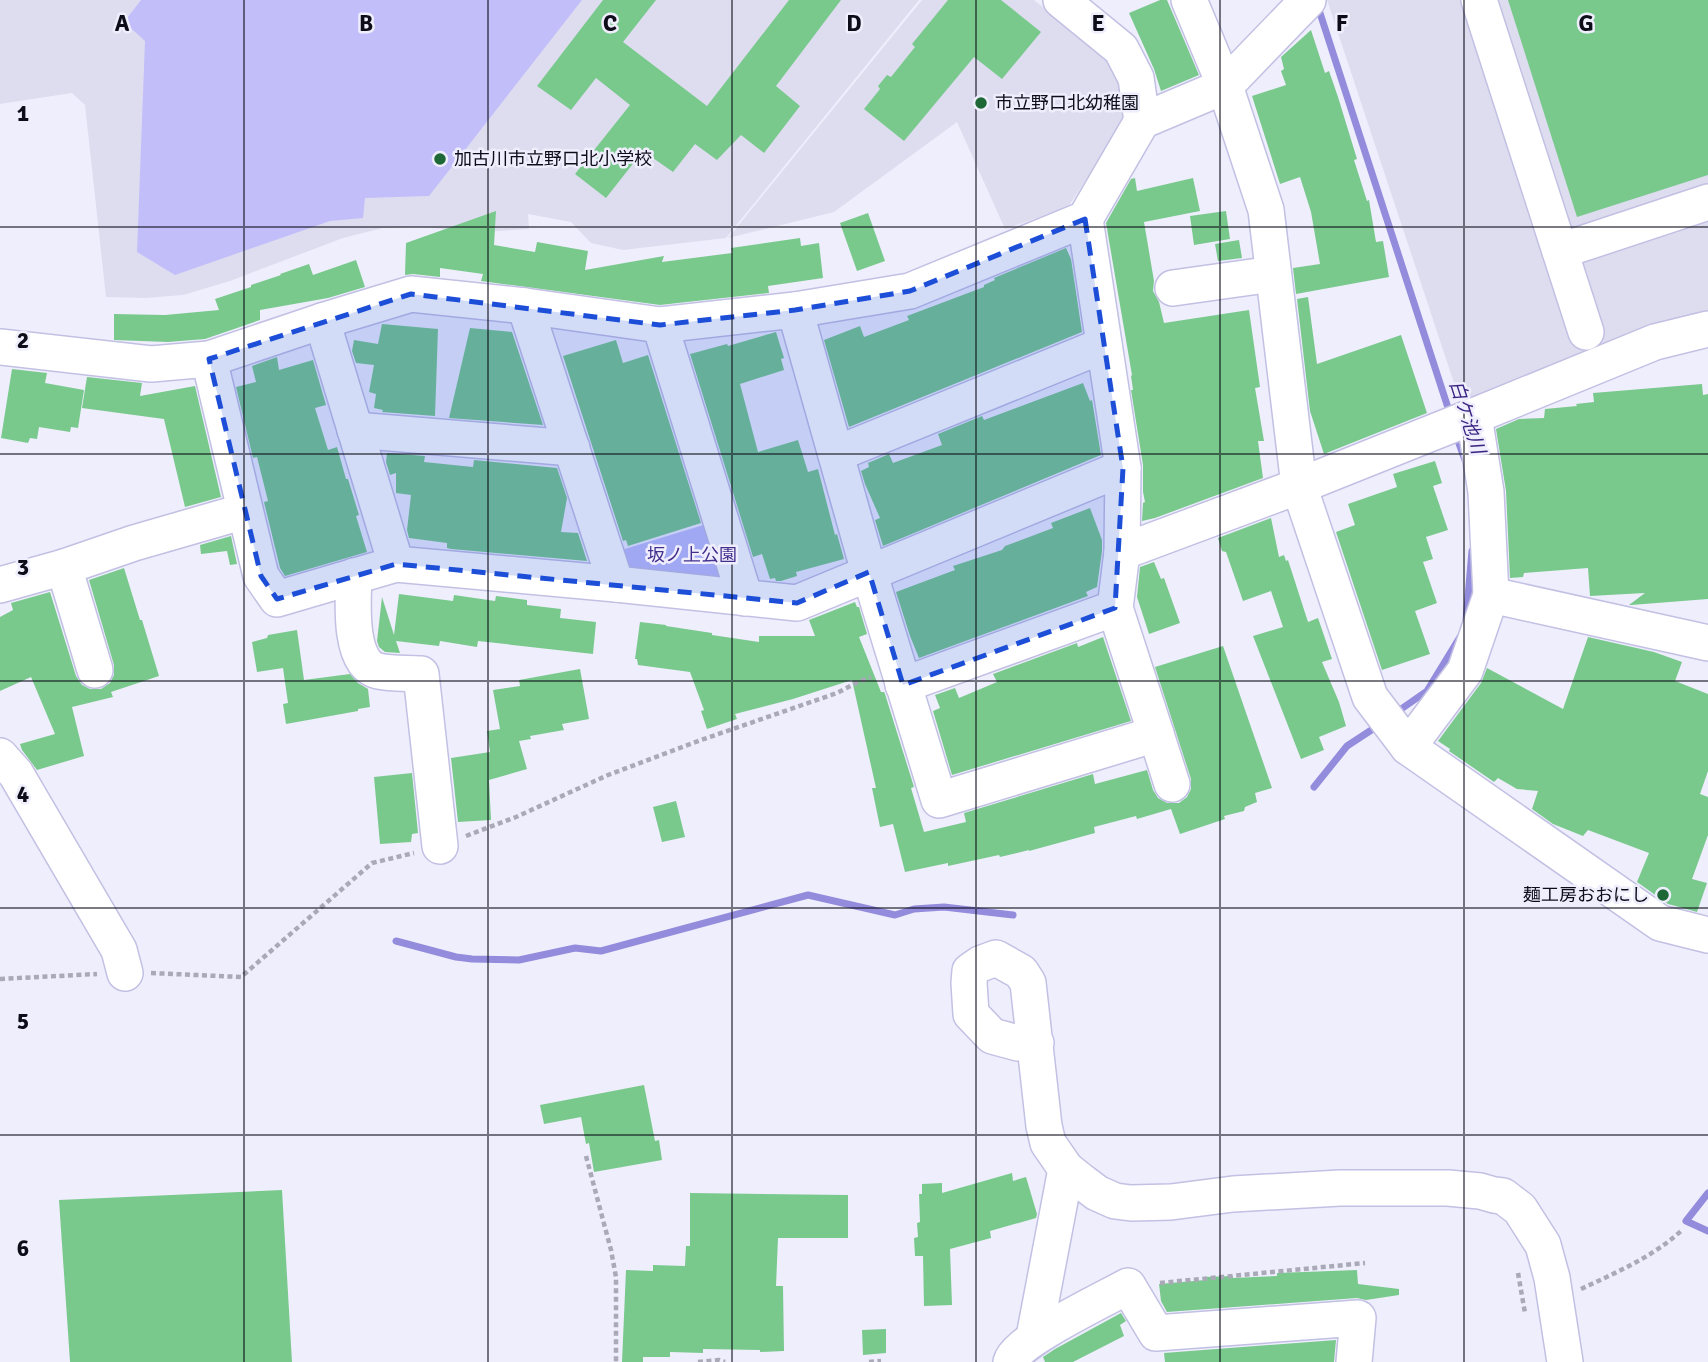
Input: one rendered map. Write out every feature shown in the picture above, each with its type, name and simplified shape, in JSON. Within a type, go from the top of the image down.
[{"type":"street","points":[[1061,0],[1121,49],[1136,78],[1142,121]]},
{"type":"street","points":[[1188,0],[1225,86],[1266,210],[1299,486],[1370,697],[1408,747],[1660,923],[1708,935]]},
{"type":"street","points":[[1479,0],[1586,332]]},
{"type":"street","points":[[1,355],[150,364],[209,359],[411,293],[660,325],[795,310],[910,291],[1085,219],[1142,121],[1225,86],[1307,2]]},
{"type":"street","points":[[1560,251],[1708,202]]},
{"type":"street","points":[[1085,219],[1123,468],[1122,552],[1115,608],[1172,784]]},
{"type":"street","points":[[1173,288],[1273,274]]},
{"type":"street","points":[[525,306],[616,584]]},
{"type":"street","points":[[795,310],[869,572],[939,800],[1156,734]]},
{"type":"street","points":[[322,321],[396,564]]},
{"type":"street","points":[[660,325],[745,598]]},
{"type":"street","points":[[1122,552],[1299,486],[1654,342],[1708,329]]},
{"type":"street","points":[[836,454],[1104,345]]},
{"type":"street","points":[[209,359],[261,576],[277,599],[396,564],[797,603],[1123,468]]},
{"type":"street","points":[[1408,747],[1465,671],[1491,595],[1486,492],[1475,416]]},
{"type":"street","points":[[355,430],[572,448]]},
{"type":"street","points":[[0,585],[246,511]]},
{"type":"street","points":[[64,567],[95,670]]},
{"type":"street","points":[[354,576],[353,624],[365,664],[376,671],[421,674],[440,846]]},
{"type":"street","points":[[1491,595],[1708,643]]},
{"type":"street","points":[[904,685],[1115,608]]},
{"type":"street","points":[[0,756],[16,774],[119,950],[125,973]]},
{"type":"street","points":[[1035,1043],[1048,1143],[1066,1170],[1115,1201],[1171,1202],[1233,1194],[1340,1188],[1448,1188],[1503,1196],[1520,1209],[1543,1245],[1552,1278],[1565,1362]]},
{"type":"street","points":[[1023,1350],[1063,1250],[1066,1170]]},
{"type":"street","points":[[1023,1350],[1128,1286],[1156,1333],[1358,1318],[1354,1362]]},
{"type":"path","points":[[586,1156],[616,1277],[616,1362]]},
{"type":"path","points":[[1555,1297],[1581,1289],[1637,1263],[1667,1244],[1682,1230]]},
{"type":"path","points":[[1128,1286],[1365,1263]]},
{"type":"path","points":[[1518,1271],[1527,1322]]},
{"type":"path","points":[[869,1362],[881,1361]]},
{"type":"path","points":[[698,1362],[725,1362]]},
{"type":"highlighted area","points":[[1085,219],[1123,468],[1115,608],[903,685],[869,572],[797,603],[396,564],[277,599],[261,576],[209,359],[411,294],[660,325],[795,310],[910,291]]},
{"type":"shaded area","name":"加古川市立野口北小学校","points":[[0,0],[919,0],[726,238],[623,250],[591,243],[571,222],[528,214],[529,229],[482,232],[421,227],[383,228],[343,238],[230,281],[183,295],[145,298],[106,297],[85,105],[72,93],[0,104]]},
{"type":"shaded area","name":"市立野口北幼稚園","points":[[922,0],[1034,0],[1118,68],[1127,84],[1121,127],[1068,207],[1005,229],[957,122],[834,212],[728,238]]},
{"type":"shaded area","points":[[1327,0],[1708,0],[1708,315],[1462,407]]},
{"type":"green space","points":[[141,0],[582,0],[429,196],[365,198],[363,218],[330,221],[175,275],[137,252],[145,41],[124,22]]},
{"type":"green space","name":"坂ノ上公園","points":[[710,523],[729,583],[623,574],[615,552]]},
{"type":"building","points":[[603,0],[656,0],[623,42],[707,106],[789,0],[841,0],[776,86],[800,106],[764,153],[741,135],[717,160],[695,144],[673,172],[643,151],[606,198],[575,174],[630,105],[596,78],[571,110],[537,86]]},
{"type":"building","points":[[948,0],[1001,0],[1041,32],[1002,79],[974,57],[904,141],[864,109],[880,89],[878,86],[887,75],[891,77],[915,47],[912,44]]},
{"type":"building","points":[[1160,0],[1167,0],[1199,75],[1161,91],[1129,13]]},
{"type":"building","points":[[1508,0],[1708,0],[1708,175],[1577,217]]},
{"type":"building","points":[[1311,30],[1325,73],[1329,71],[1338,97],[1357,159],[1354,160],[1367,201],[1369,200],[1376,242],[1383,241],[1389,277],[1296,294],[1293,268],[1320,264],[1311,212],[1300,177],[1280,184],[1252,96],[1286,85],[1281,71],[1284,69],[1281,57]]},
{"type":"building","points":[[1135,178],[1137,191],[1193,178],[1200,211],[1144,222],[1154,281],[1153,291],[1164,323],[1249,310],[1260,387],[1255,388],[1264,441],[1258,441],[1263,478],[1142,521],[1145,502],[1143,465],[1131,390],[1132,375],[1106,223],[1131,179]]},
{"type":"building","points":[[496,211],[494,245],[535,252],[537,242],[588,251],[585,270],[664,256],[662,262],[732,253],[731,248],[800,238],[801,246],[819,243],[823,278],[768,286],[769,293],[660,305],[481,281],[483,274],[440,268],[440,277],[405,275],[406,243]]},
{"type":"building","points":[[1226,211],[1230,239],[1194,245],[1190,216]]},
{"type":"building","points":[[868,213],[885,261],[857,271],[840,223]]},
{"type":"building","points":[[1239,240],[1242,258],[1218,261],[1215,244]]},
{"type":"building","points":[[1066,248],[1071,259],[1082,332],[849,427],[824,340],[860,326],[864,337],[909,320],[907,316],[984,287],[995,280],[994,278]]},
{"type":"building","points":[[356,260],[365,287],[328,298],[260,310],[260,320],[205,339],[168,342],[114,340],[114,314],[165,315],[219,310],[215,299],[280,274],[309,264],[313,275]]},
{"type":"building","points":[[1308,297],[1317,364],[1401,335],[1427,413],[1324,454],[1310,411],[1297,299]]},
{"type":"building","points":[[382,324],[438,329],[435,416],[382,412],[383,410],[374,408],[376,394],[369,392],[374,365],[356,363],[352,351],[354,340],[378,344]]},
{"type":"building","points":[[470,328],[512,332],[543,425],[449,418]]},
{"type":"building","points":[[776,332],[784,358],[781,359],[784,370],[740,384],[758,452],[798,440],[808,472],[818,469],[844,559],[796,572],[797,576],[781,581],[770,579],[762,554],[753,557],[690,354]]},
{"type":"building","points":[[616,340],[623,363],[648,355],[701,523],[628,546],[626,540],[623,541],[563,356]]},
{"type":"building","points":[[277,357],[279,370],[313,360],[326,405],[315,408],[328,450],[337,447],[359,515],[356,516],[367,552],[285,576],[280,568],[264,502],[268,501],[257,457],[253,458],[236,387],[256,382],[252,366]]},
{"type":"building","points":[[12,369],[47,373],[45,383],[84,390],[78,428],[71,427],[70,432],[39,427],[37,439],[30,438],[28,443],[1,438]]},
{"type":"building","points":[[87,377],[142,383],[140,396],[195,386],[221,497],[185,507],[164,419],[82,408]]},
{"type":"building","points":[[1083,383],[1090,401],[1092,400],[1101,455],[883,546],[875,520],[880,518],[861,471],[869,467],[868,463],[889,454],[893,463],[942,445],[938,434],[982,416],[984,420]]},
{"type":"building","points":[[1702,384],[1703,395],[1708,394],[1708,599],[1629,605],[1645,593],[1590,596],[1588,568],[1524,573],[1523,577],[1510,578],[1506,491],[1496,429],[1519,419],[1544,418],[1545,409],[1594,402],[1593,393]]},
{"type":"building","points":[[387,453],[425,456],[424,462],[473,467],[474,460],[557,468],[567,498],[561,532],[578,533],[587,561],[451,549],[447,548],[447,543],[409,538],[407,530],[411,495],[396,493],[396,473],[390,475],[386,462]]},
{"type":"building","points":[[1435,461],[1442,483],[1433,486],[1448,530],[1426,537],[1433,559],[1423,562],[1437,603],[1415,611],[1430,654],[1382,670],[1336,532],[1355,525],[1348,504],[1397,487],[1393,474]]},
{"type":"building","points":[[1090,508],[1102,540],[1102,551],[1097,587],[1086,592],[1088,596],[919,658],[896,592],[955,570],[953,566],[1002,550],[1005,546],[1053,528],[1051,523]]},
{"type":"building","points":[[1271,518],[1279,557],[1284,555],[1286,561],[1288,560],[1308,622],[1318,618],[1332,659],[1322,662],[1346,726],[1319,737],[1324,750],[1301,759],[1253,636],[1283,627],[1271,591],[1243,601],[1226,552],[1222,551],[1218,538]]},
{"type":"building","points":[[231,536],[237,564],[230,565],[227,551],[201,554],[200,545]]},
{"type":"building","points":[[1154,562],[1161,579],[1164,578],[1180,623],[1149,634],[1137,597],[1140,567]]},
{"type":"building","points":[[124,568],[159,676],[111,692],[113,697],[72,707],[84,756],[37,770],[20,744],[55,734],[31,677],[0,691],[0,617],[13,610],[11,603],[50,592],[76,676],[82,685],[90,689],[101,689],[110,683],[114,675],[114,665],[89,580]]},
{"type":"building","points":[[399,594],[453,601],[454,595],[495,601],[496,596],[527,600],[527,605],[561,609],[560,618],[596,622],[593,654],[478,641],[477,647],[440,641],[439,646],[396,641],[400,653],[385,652],[377,641],[382,597],[394,635]]},
{"type":"building","points":[[855,602],[867,634],[859,637],[881,692],[885,694],[914,787],[911,788],[924,832],[966,822],[964,813],[1093,774],[1095,784],[1147,770],[1158,798],[1167,803],[1179,803],[1187,797],[1191,789],[1191,779],[1155,667],[1223,646],[1272,788],[1255,793],[1257,802],[1245,807],[1244,811],[1180,834],[1171,809],[1094,827],[1095,833],[1029,851],[905,872],[893,824],[880,827],[872,788],[876,788],[852,680],[735,714],[737,719],[707,729],[701,711],[704,710],[690,672],[638,665],[635,659],[640,622],[759,642],[759,636],[815,636],[809,620]]},
{"type":"building","points":[[297,630],[304,680],[350,674],[368,689],[370,707],[286,724],[283,704],[288,703],[283,668],[257,672],[252,642],[267,638],[268,635]]},
{"type":"building","points":[[1103,637],[1131,721],[952,775],[933,711],[940,708],[935,695],[955,688],[959,698],[997,682],[993,674],[1077,643],[1078,647]]},
{"type":"building","points":[[1588,637],[1654,652],[1682,662],[1675,681],[1708,694],[1708,771],[1700,794],[1708,797],[1708,835],[1692,879],[1707,883],[1697,912],[1668,904],[1637,882],[1649,853],[1588,830],[1583,836],[1553,824],[1532,809],[1538,791],[1517,789],[1498,778],[1494,782],[1438,741],[1481,683],[1487,668],[1563,709]]},
{"type":"building","points":[[580,669],[589,719],[562,724],[564,730],[530,736],[531,739],[519,741],[527,769],[489,780],[491,820],[458,822],[451,758],[490,752],[487,731],[500,729],[493,690],[520,686],[519,680]]},
{"type":"building","points":[[412,773],[418,833],[412,834],[411,842],[380,844],[374,777]]},
{"type":"building","points":[[676,801],[685,837],[662,842],[653,807]]},
{"type":"building","points":[[644,1085],[655,1141],[659,1140],[662,1160],[594,1172],[581,1117],[544,1124],[540,1105]]},
{"type":"building","points":[[1012,1173],[1013,1181],[1026,1177],[1036,1218],[990,1231],[991,1238],[950,1249],[952,1305],[924,1306],[923,1256],[915,1256],[914,1238],[918,1237],[919,1194],[922,1194],[922,1184],[942,1183],[942,1193]]},
{"type":"building","points":[[282,1190],[292,1362],[70,1362],[59,1200]]},
{"type":"building","points":[[690,1193],[848,1195],[848,1238],[778,1238],[776,1286],[783,1286],[784,1351],[703,1349],[703,1353],[670,1352],[670,1357],[643,1357],[643,1362],[622,1362],[626,1270],[653,1271],[653,1265],[685,1266],[686,1246],[690,1246]]},
{"type":"building","points":[[1357,1270],[1358,1284],[1399,1289],[1399,1295],[1366,1300],[1357,1298],[1167,1312],[1161,1301],[1159,1284],[1205,1280],[1205,1277],[1277,1276],[1277,1273]]},
{"type":"building","points":[[1121,1313],[1126,1321],[1120,1325],[1124,1336],[1073,1362],[1045,1362],[1043,1357],[1055,1349]]},
{"type":"building","points":[[886,1329],[886,1353],[863,1355],[862,1330]]},
{"type":"building","points":[[1336,1340],[1334,1362],[1165,1362],[1164,1353]]},
{"type":"waterway","name":"白ケ池川","points":[[1319,10],[1451,417]]},
{"type":"waterway","name":"白ケ池川","points":[[1456,435],[1465,460]]},
{"type":"waterway","name":"白ケ池川","points":[[1466,620],[1472,551]]},
{"type":"waterway","name":"白ケ池川","points":[[1394,714],[1427,691],[1460,637]]},
{"type":"waterway","name":"白ケ池川","points":[[1314,787],[1347,746],[1379,725]]},
{"type":"waterway","points":[[396,941],[472,959],[519,960],[575,948],[601,951],[808,895],[895,915],[914,909],[944,907],[1013,915]]},
{"type":"waterway","points":[[1708,1193],[1686,1221],[1708,1231]]},
{"type":"place","name":"市立野口北幼稚園","points":[[981,103]]},
{"type":"place","name":"加古川市立野口北小学校","points":[[440,159]]},
{"type":"place","name":"麺工房おおにし","points":[[1663,895]]}]
